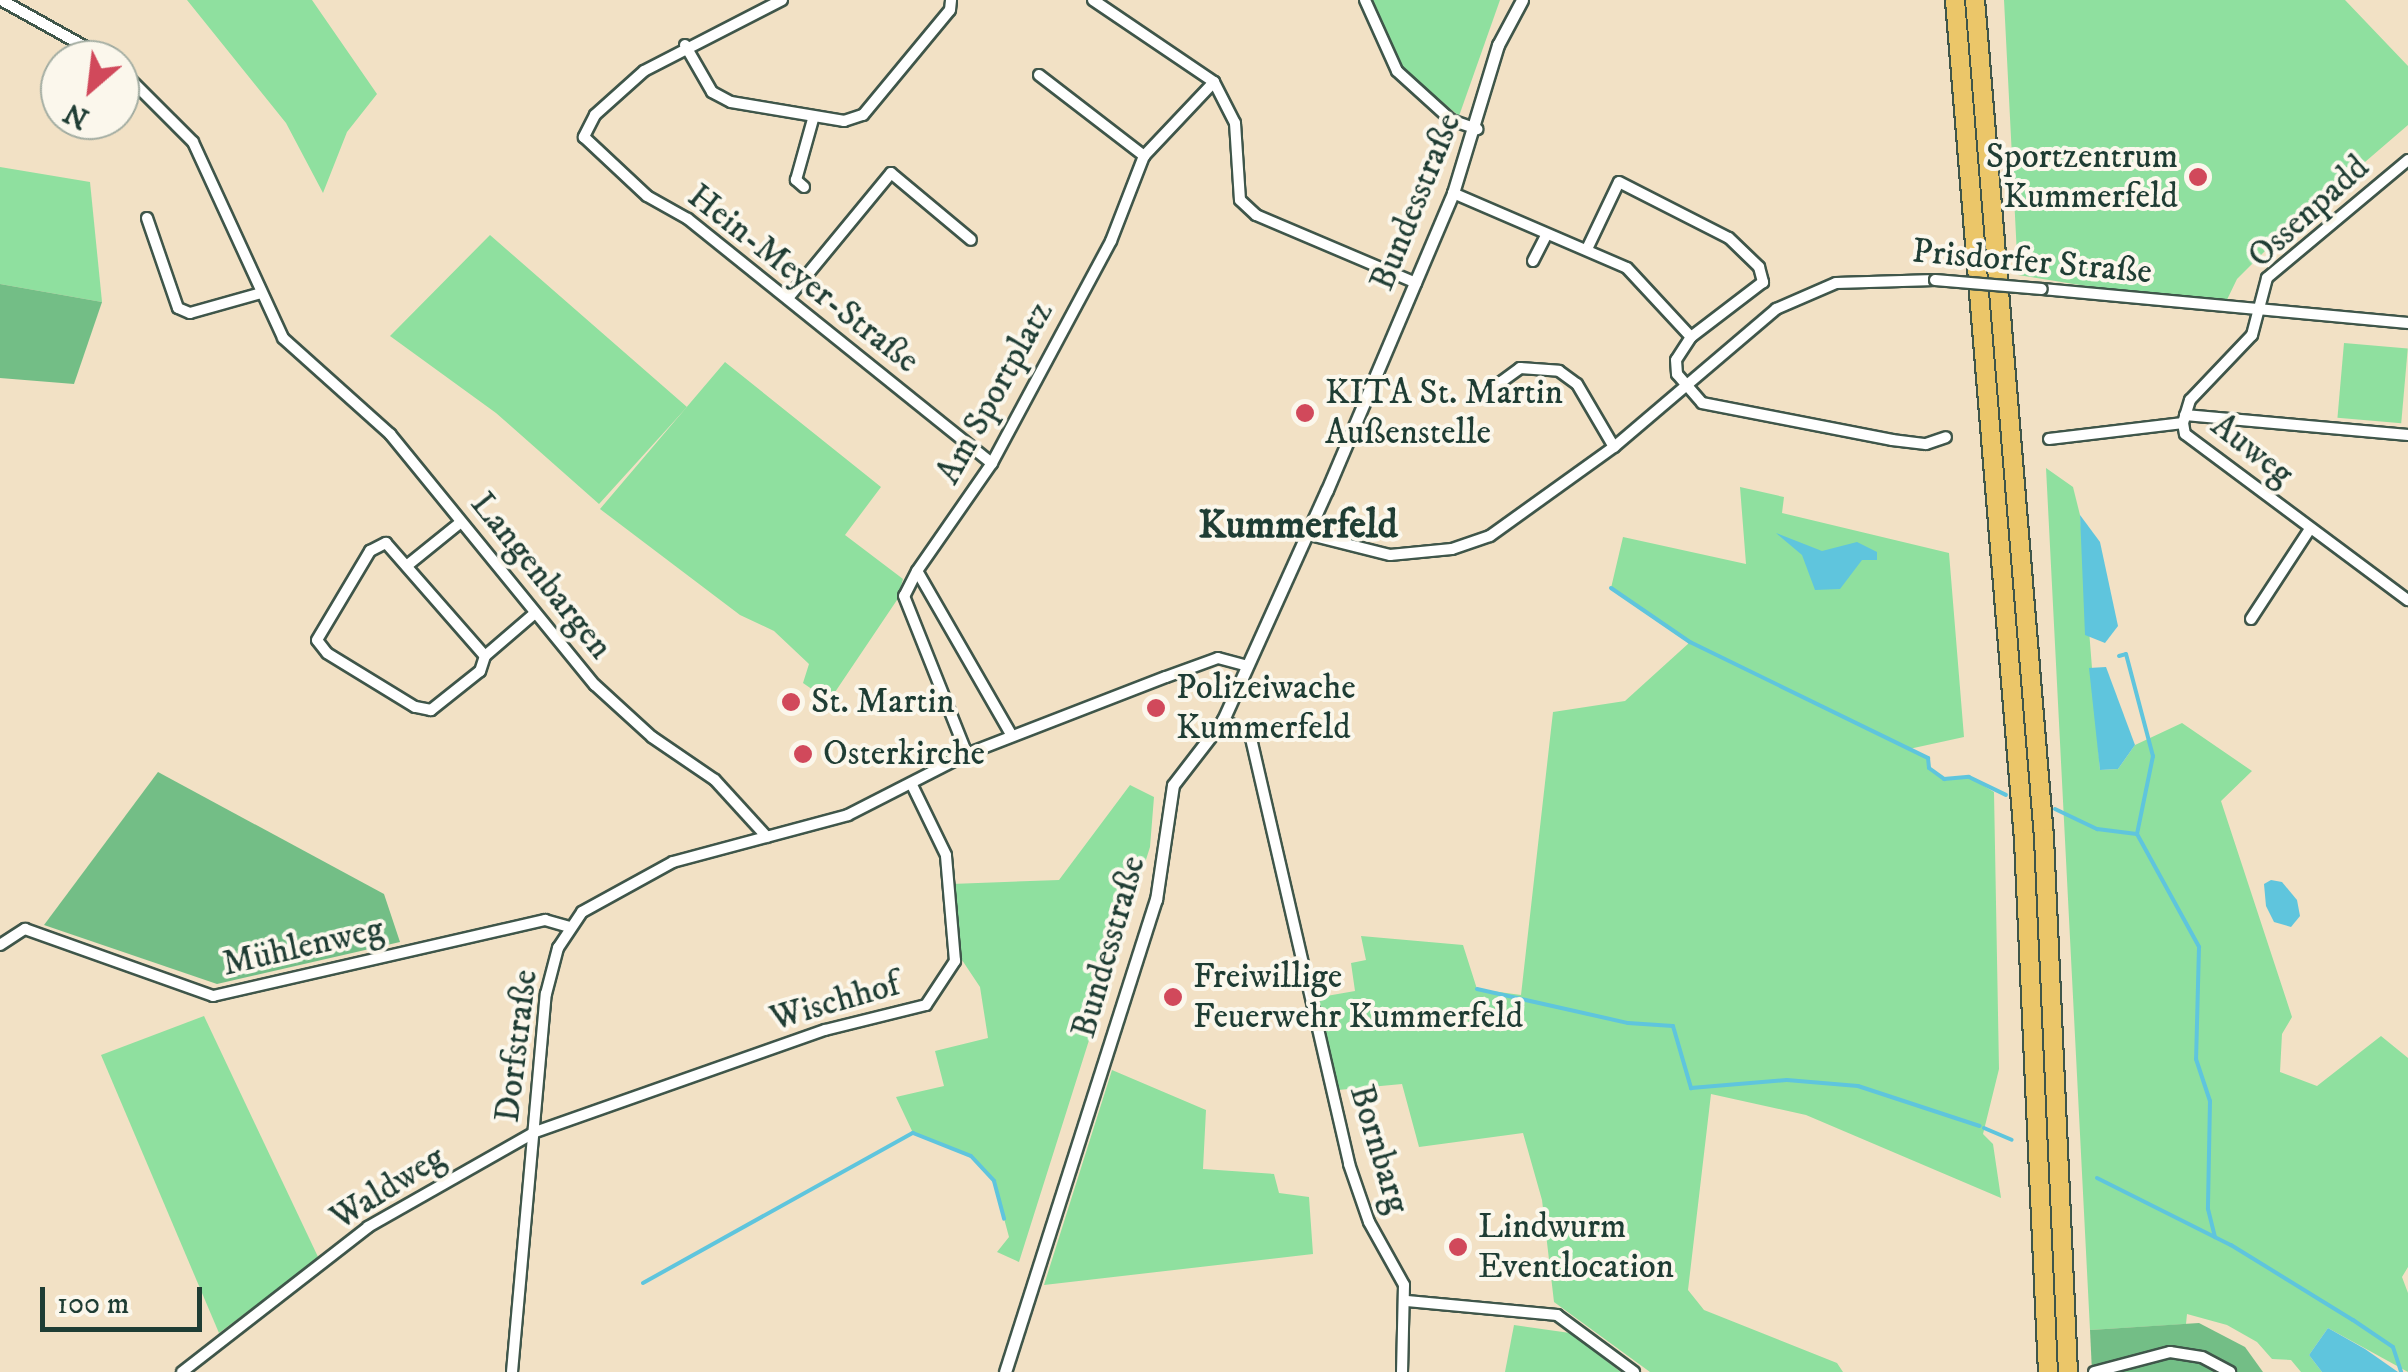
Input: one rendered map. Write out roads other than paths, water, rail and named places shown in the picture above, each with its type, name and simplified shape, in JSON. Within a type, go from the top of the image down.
[{"type":"highway","points":[[1955,0],[2020,784],[2048,1372]]},
{"type":"highway","points":[[1976,0],[2044,838],[2068,1372]]},
{"type":"street","points":[[1,0],[73,40]]},
{"type":"street","points":[[782,0],[684,45],[712,92],[813,120],[863,115],[950,10],[952,0]]},
{"type":"street","points":[[1093,0],[1214,82],[1235,122],[1240,200],[1294,234],[1416,282]]},
{"type":"street","points":[[1365,0],[1397,71],[1451,120],[1477,129]]},
{"type":"street","name":"Bundesstraße","points":[[1004,1372],[1156,900],[1173,785],[1224,720],[1453,193],[1477,129],[1498,45],[1522,0]]},
{"type":"street","name":"Hein-Meyer-Straße","points":[[684,45],[607,104],[584,137],[648,196],[688,219],[992,462]]},
{"type":"street","points":[[1039,75],[1144,156]]},
{"type":"street","name":"Am Sportplatz","points":[[918,571],[992,462],[1110,241],[1144,156],[1214,82]]},
{"type":"street","points":[[140,89],[193,142],[262,293],[190,312],[178,308],[148,218]]},
{"type":"street","points":[[796,180],[813,120]]},
{"type":"street","name":"Ossenpadd","points":[[2256,310],[2267,278],[2408,160]]},
{"type":"street","points":[[788,298],[891,173],[971,240]]},
{"type":"street","points":[[1586,249],[1619,182],[1730,238],[1759,267],[1763,282],[1754,294],[1691,337],[1676,360],[1685,386],[1714,408],[1892,440],[1926,444],[1946,437]]},
{"type":"street","points":[[1453,193],[1627,268],[1691,337]]},
{"type":"street","points":[[1533,261],[1546,235]]},
{"type":"street","name":"Prisdorfer Straße","points":[[1306,534],[1390,555],[1452,549],[1522,518],[1614,448],[1776,309],[1807,292],[1874,277],[2408,324]]},
{"type":"street","name":"Langenbargen","points":[[262,293],[283,338],[390,434],[535,614],[619,710],[715,780],[767,837]]},
{"type":"street","name":"Auweg","points":[[2256,310],[2252,336],[2190,400],[2184,419],[2185,434],[2408,600]]},
{"type":"street","points":[[1496,397],[1501,382],[1520,368],[1559,371],[1576,384],[1614,448]]},
{"type":"street","points":[[2049,439],[2184,419],[2408,435]]},
{"type":"street","points":[[409,564],[462,522]]},
{"type":"street","name":"Auweg","points":[[2251,618],[2310,529]]},
{"type":"street","points":[[484,656],[409,564],[386,542],[370,551],[319,631],[320,647],[424,711],[480,671],[484,656],[535,614]]},
{"type":"street","points":[[918,571],[1012,736]]},
{"type":"street","points":[[918,571],[904,596],[967,754]]},
{"type":"street","name":"Dorfstraße","points":[[512,1372],[546,994],[568,927],[604,895],[672,862],[848,814],[967,754],[1218,658],[1246,666]]},
{"type":"street","name":"Bornbarg","points":[[1224,720],[1250,734],[1349,1164],[1407,1301],[1402,1372]]},
{"type":"street","name":"Wischhof","points":[[535,1132],[824,1030],[926,1005],[938,994],[955,961],[944,889],[948,869],[912,785]]},
{"type":"street","name":"Mühlenweg","points":[[0,945],[24,930],[213,996],[544,920],[568,927]]},
{"type":"street","name":"Waldweg","points":[[182,1372],[368,1227],[535,1132]]},
{"type":"street","points":[[1407,1301],[1557,1315],[1634,1372]]},
{"type":"street","points":[[2094,1372],[2186,1352],[2230,1372]]},
{"type":"water","points":[[2080,515],[2100,542],[2118,626],[2105,643],[2085,635]]},
{"type":"water","points":[[1776,533],[1822,551],[1857,542],[1877,552],[1877,560],[1862,560],[1840,589],[1815,590],[1802,555]]},
{"type":"water","points":[[2106,667],[2135,745],[2118,769],[2100,770],[2089,668]]},
{"type":"water","points":[[2271,880],[2282,882],[2297,900],[2300,916],[2291,927],[2274,922],[2266,906],[2264,884]]},
{"type":"water","points":[[2328,1328],[2398,1372],[2322,1372],[2309,1355]]},
{"type":"waterway","points":[[1611,588],[1690,642],[1928,758],[1929,768],[1944,779],[1969,777],[2006,795]]},
{"type":"waterway","points":[[2119,656],[2126,654],[2153,756],[2137,834],[2199,947],[2196,1059],[2210,1101],[2208,1209],[2215,1237]]},
{"type":"waterway","points":[[2055,809],[2097,829],[2137,834]]},
{"type":"waterway","points":[[1477,989],[1628,1023],[1673,1026],[1691,1088],[1787,1080],[1858,1086],[1980,1126]]},
{"type":"waterway","points":[[1984,1128],[2012,1140]]},
{"type":"waterway","points":[[643,1283],[913,1133],[971,1156],[994,1181],[1004,1219]]},
{"type":"waterway","points":[[2097,1178],[2231,1245],[2353,1320],[2393,1347],[2401,1372]]},
{"type":"place","name":"Sportzentrum Kummerfeld","points":[[2198,177]]},
{"type":"place","name":"KITA St. Martin Außenstelle","points":[[1305,413]]},
{"type":"place","name":"St. Martin","points":[[791,702]]},
{"type":"place","name":"Polizeiwache Kummerfeld","points":[[1156,708]]},
{"type":"place","name":"Osterkirche","points":[[803,754]]},
{"type":"place","name":"Freiwillige Feuerwehr Kummerfeld","points":[[1173,997]]},
{"type":"place","name":"Lindwurm Eventlocation","points":[[1458,1247]]},
{"type":"district","name":"Kummerfeld","points":[[1298,526]]}]
